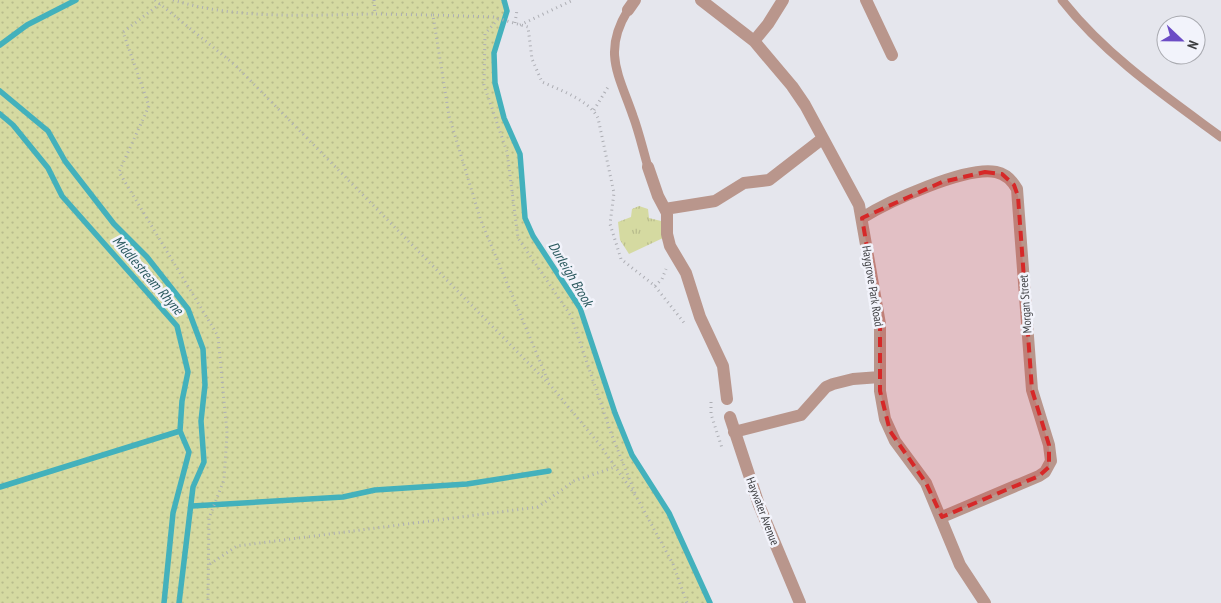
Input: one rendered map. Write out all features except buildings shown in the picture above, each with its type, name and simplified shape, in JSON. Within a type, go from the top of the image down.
[{"type":"street","name":"Haygrove Park Road","points":[[701,0],[754,41],[792,86],[850,188],[862,218],[880,324],[882,404],[890,431],[926,482],[942,517],[960,565],[984,603]]},
{"type":"street","points":[[754,41],[768,24],[783,0]]},
{"type":"street","points":[[866,0],[892,55]]},
{"type":"street","points":[[665,209],[715,201],[744,183],[769,180],[822,139]]},
{"type":"street","points":[[648,167],[653,185],[665,209],[670,246],[686,273],[700,317],[723,366],[726,399]]},
{"type":"street","name":"Morgan Street","points":[[862,218],[882,205],[917,190],[970,175],[994,172],[1002,174],[1009,179],[1016,189],[1032,390],[1049,445],[1051,461],[1039,476],[942,517]]},
{"type":"street","points":[[734,432],[801,415],[826,387],[833,384],[853,379],[880,377]]},
{"type":"street","name":"Haywater Avenue","points":[[730,417],[759,505],[800,603]]},
{"type":"lane","points":[[1062,0],[1080,23],[1130,68],[1221,137]]},
{"type":"lane","points":[[632,5],[616,35],[614,51],[617,74],[633,115],[648,167]]},
{"type":"path","points":[[155,0],[235,65],[551,386],[600,445],[637,498],[673,564],[687,603]]},
{"type":"path","points":[[173,0],[201,9],[296,15],[433,15],[498,19],[528,28],[532,59],[542,82],[594,110],[598,118],[614,192],[610,224],[621,260],[655,286],[688,328]]},
{"type":"path","points":[[374,0],[376,14]]},
{"type":"path","points":[[520,25],[574,0]]},
{"type":"path","points":[[160,4],[123,32],[149,106],[119,172],[218,336],[227,433],[224,480],[209,518],[210,564],[208,603]]},
{"type":"path","points":[[513,22],[516,10]]},
{"type":"path","points":[[433,15],[449,116],[481,221],[551,386]]},
{"type":"path","points":[[498,19],[485,34],[484,86],[507,152],[518,238],[571,316],[611,433],[637,498]]},
{"type":"path","points":[[594,110],[617,74]]},
{"type":"path","points":[[711,394],[711,414],[724,454]]},
{"type":"path","points":[[210,564],[237,546],[538,507],[574,481],[615,467]]},
{"type":"highlighted area","points":[[985,172],[1002,174],[1014,185],[1018,196],[1032,390],[1049,445],[1049,467],[1039,476],[942,517],[926,483],[890,431],[880,391],[880,324],[862,218],[942,182]]},
{"type":"green space","points":[[0,0],[504,0],[507,11],[494,53],[495,83],[504,118],[520,154],[525,218],[533,236],[580,308],[615,413],[632,454],[669,513],[710,603],[0,603]]},
{"type":"green space","points":[[639,206],[648,209],[649,218],[661,221],[663,238],[629,254],[620,240],[618,222],[631,217],[632,209]]},
{"type":"waterway","points":[[0,45],[27,25],[76,0]]},
{"type":"waterway","name":"Durleigh Brook","points":[[504,0],[507,11],[494,53],[495,83],[504,118],[520,154],[525,218],[533,236],[580,308],[615,413],[632,455],[669,513],[710,603]]},
{"type":"waterway","points":[[0,91],[48,131],[65,161],[114,224],[147,257],[188,309],[203,349],[205,385],[201,421],[204,462],[193,487],[179,603]]},
{"type":"waterway","name":"Middlestream Rhyne","points":[[0,114],[13,125],[48,168],[62,196],[177,326],[188,372],[182,401],[180,431],[189,452],[173,513],[164,603]]},
{"type":"waterway","points":[[0,487],[180,431]]},
{"type":"waterway","points":[[192,506],[343,497],[375,490],[467,484],[549,471]]}]
